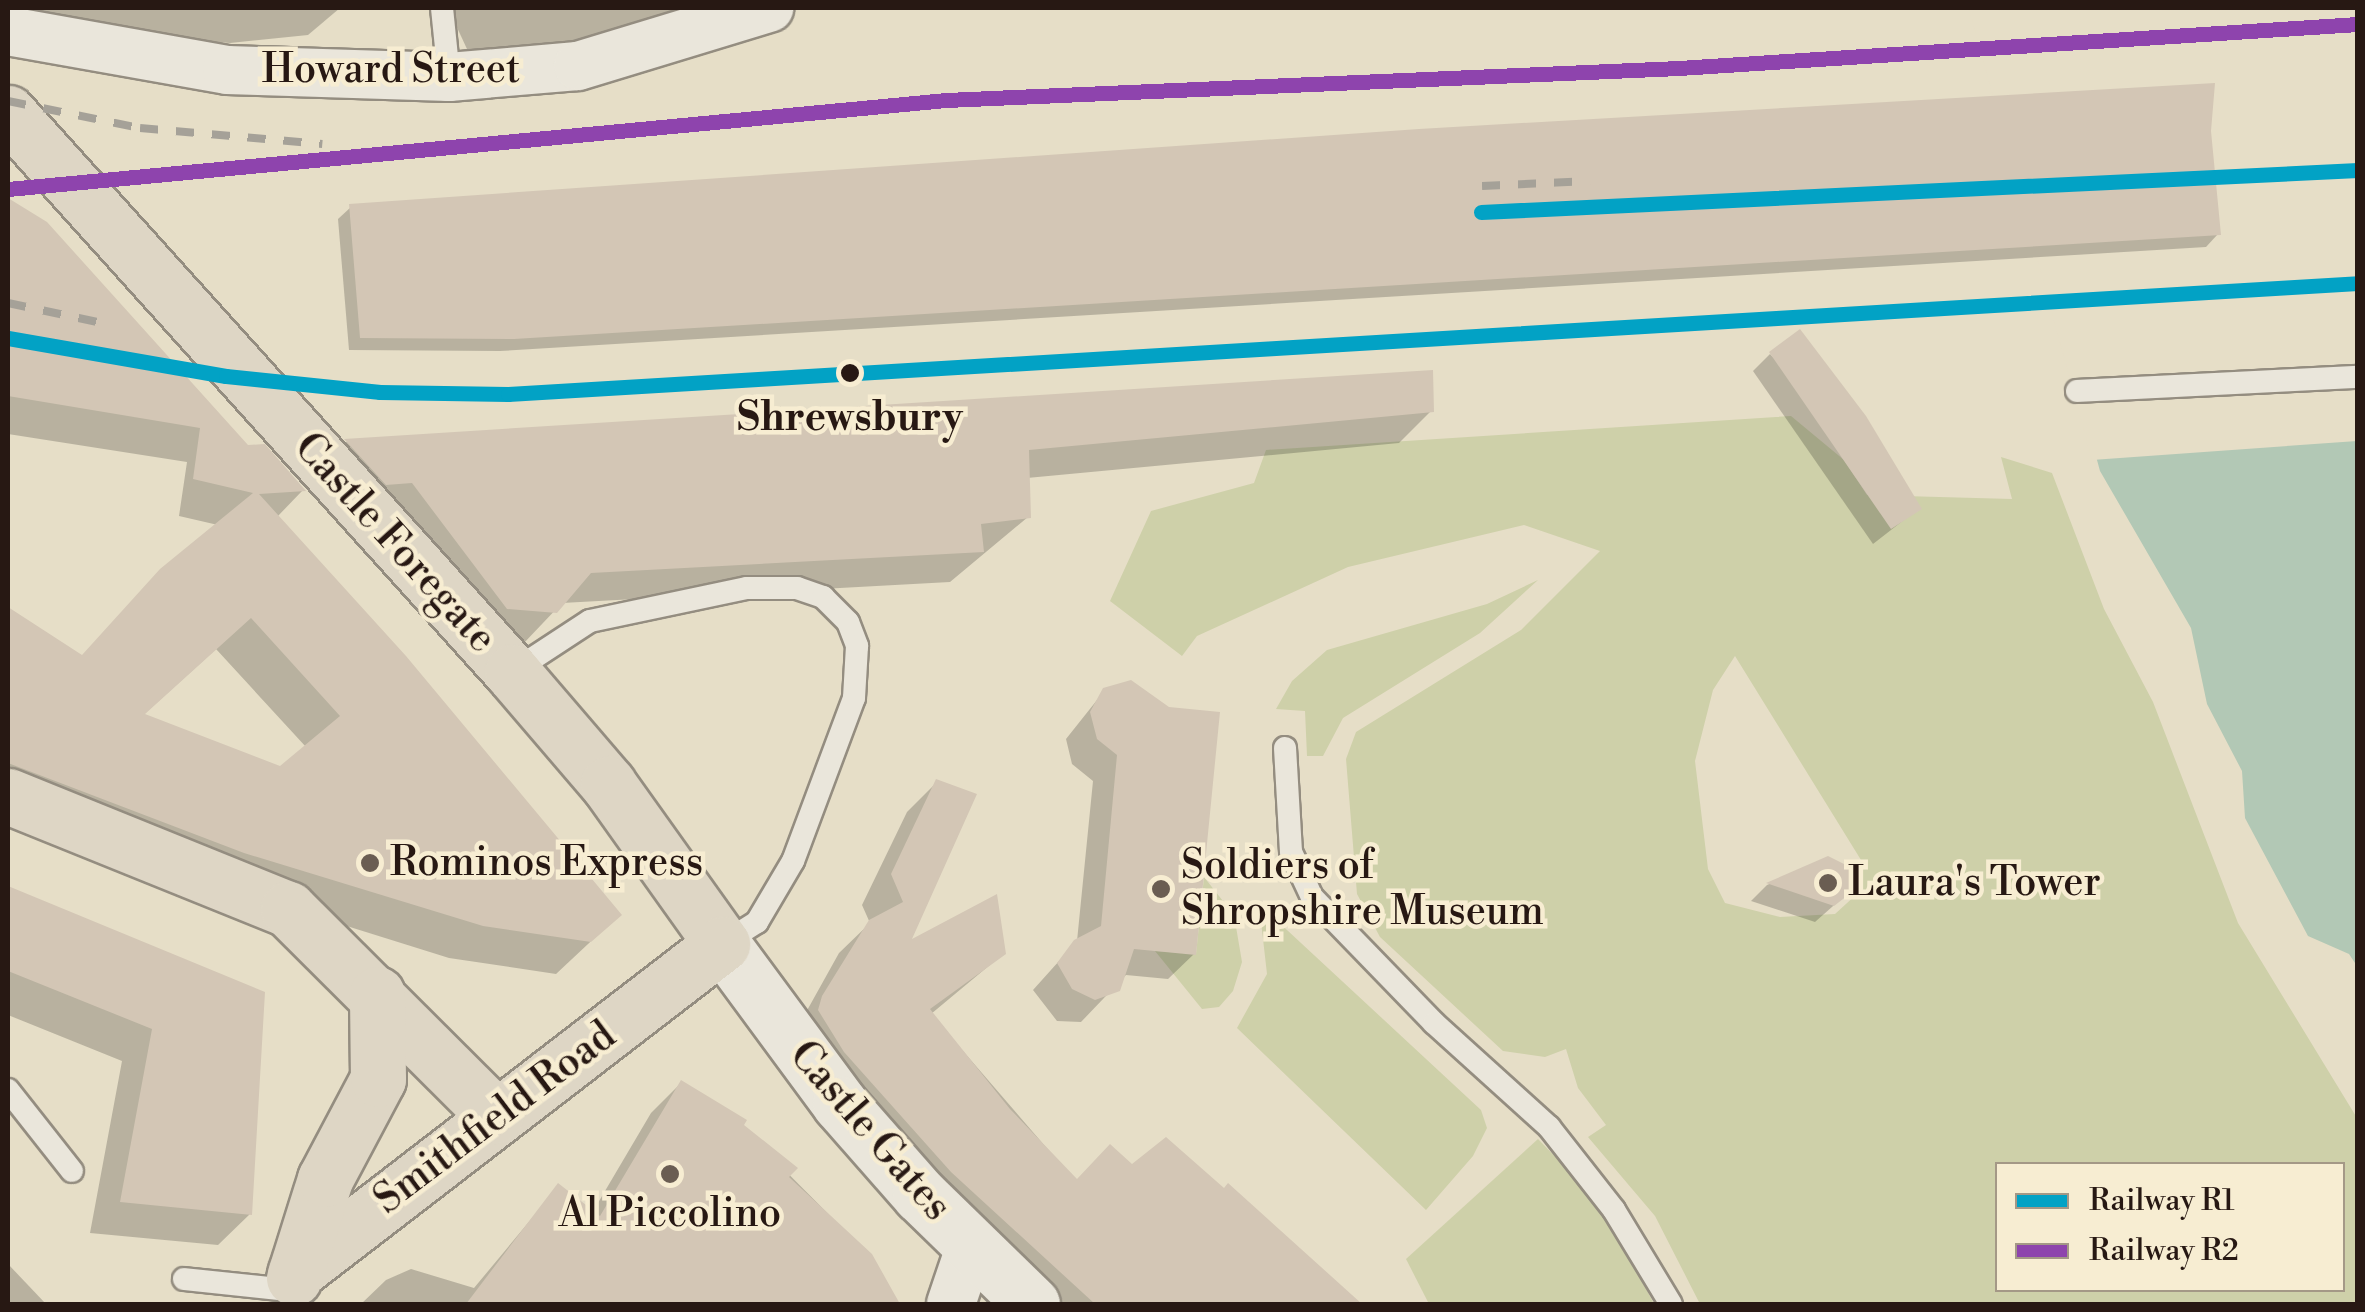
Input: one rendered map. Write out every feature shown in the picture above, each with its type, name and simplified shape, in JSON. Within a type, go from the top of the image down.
[{"type":"main road","name":"Castle Foregate","points":[[8,113],[512,672],[608,784],[722,944]]},
{"type":"main road","points":[[8,796],[288,909],[496,1116]]},
{"type":"main road","name":"Smithfield Road","points":[[291,1289],[496,1116],[722,944]]},
{"type":"main road","points":[[291,1289],[326,1179],[378,1079],[377,994]]},
{"type":"street","name":"Howard Street","points":[[8,31],[227,70],[449,77],[578,66],[770,8]]},
{"type":"street","name":"Castle Gates","points":[[722,944],[840,1104],[971,1245],[1032,1304]]},
{"type":"street","points":[[952,1304],[971,1245]]},
{"type":"lane","points":[[442,8],[449,77]]},
{"type":"lane","points":[[2077,392],[2358,378]]},
{"type":"lane","points":[[512,672],[567,633],[610,614],[747,588],[797,588],[823,598],[848,622],[857,646],[854,698],[793,861],[757,922],[722,944]]},
{"type":"lane","points":[[1285,748],[1291,852],[1312,898],[1434,1023],[1549,1127],[1614,1210],[1671,1304]]},
{"type":"lane","points":[[8,1090],[72,1171]]},
{"type":"lane","points":[[184,1278],[291,1289]]},
{"type":"shaded area","points":[[1974,8],[2357,8],[2357,966],[2349,954],[2308,936],[2245,818],[2242,771],[2207,704],[2191,628],[2100,471]]},
{"type":"shaded area","points":[[1791,416],[1844,460],[1867,495],[2012,499],[2001,457],[2052,473],[2104,609],[2153,702],[2238,923],[2357,1118],[2357,1304],[1700,1304],[1655,1216],[1588,1137],[1606,1125],[1578,1088],[1566,1049],[1545,1057],[1503,1051],[1380,937],[1357,894],[1346,759],[1356,732],[1521,630],[1600,551],[1524,525],[1348,567],[1197,636],[1182,656],[1110,601],[1151,511],[1254,483],[1266,450]],"holes":[[[1735,656],[1861,860],[1858,893],[1835,914],[1780,917],[1725,903],[1708,869],[1695,761],[1713,690]]]},
{"type":"shaded area","points":[[1538,580],[1480,633],[1343,718],[1323,756],[1307,756],[1305,711],[1276,709],[1292,681],[1327,650],[1487,604]]},
{"type":"shaded area","points":[[1204,877],[1234,915],[1242,962],[1233,991],[1219,1007],[1202,1009],[1155,951],[1196,954]]},
{"type":"shaded area","points":[[1259,904],[1481,1110],[1487,1128],[1473,1156],[1426,1210],[1237,1028],[1267,974]]},
{"type":"shaded area","points":[[1538,1139],[1603,1206],[1654,1304],[1429,1304],[1406,1259]]},
{"type":"pier","points":[[1969,8],[2357,8],[2357,441],[2092,460]]},
{"type":"building","points":[[2215,83],[2211,131],[2221,235],[514,339],[360,338],[349,204],[1419,129]]},
{"type":"building","points":[[8,198],[47,222],[248,445],[265,444],[306,491],[259,494],[406,656],[622,915],[591,942],[483,926],[244,853],[8,763],[8,607],[82,655],[160,569],[253,493],[193,479],[200,428],[8,396]],"holes":[[[251,618],[340,716],[280,766],[145,714]]]},
{"type":"building","points":[[1800,329],[1866,416],[1922,509],[1891,529],[1769,352]]},
{"type":"building","points":[[1433,370],[1434,412],[1029,450],[1031,518],[981,524],[984,552],[591,573],[557,613],[507,609],[412,483],[386,485],[344,439]]},
{"type":"building","name":"Soldiers of Shropshire Museum","points":[[1131,680],[1169,707],[1220,712],[1196,955],[1134,949],[1120,991],[1095,1000],[1072,989],[1057,963],[1074,940],[1101,926],[1117,755],[1097,739],[1090,712],[1103,688]]},
{"type":"building","points":[[936,779],[977,794],[912,939],[997,894],[1006,954],[930,1009],[1010,1109],[1077,1179],[1110,1144],[1132,1164],[1166,1137],[1224,1188],[1228,1183],[1362,1304],[1095,1304],[951,1172],[844,1052],[818,1010],[822,996],[869,920],[903,902],[891,874]]},
{"type":"building","name":"Laura's Tower","points":[[1828,856],[1852,868],[1852,892],[1834,906],[1766,883]]},
{"type":"building","points":[[8,886],[265,992],[252,1215],[120,1202],[152,1029],[8,971]]},
{"type":"building","points":[[681,1080],[747,1120],[744,1125],[798,1168],[789,1177],[872,1254],[900,1304],[466,1304],[558,1183],[600,1216]]},
{"type":"railway","points":[[8,189],[946,100],[1679,68],[2358,24]]},
{"type":"railway","points":[[8,101],[140,128],[322,144]]},
{"type":"railway","points":[[1482,186],[1590,181]]},
{"type":"railway","points":[[1481,212],[1595,206]]},
{"type":"railway","points":[[8,338],[226,376],[380,392],[508,394],[2358,283]]},
{"type":"railway","points":[[8,303],[107,324]]},
{"type":"rail line","name":"R2","points":[[8,189],[946,100],[1679,68],[2358,24]]},
{"type":"rail line","name":"R1","points":[[1481,212],[2358,170]]},
{"type":"rail line","name":"R1","points":[[8,338],[226,376],[380,392],[508,394],[2358,283]]},
{"type":"place","name":"Shrewsbury","points":[[850,373]]},
{"type":"place","name":"Rominos Express","points":[[370,863]]},
{"type":"place","name":"Laura's Tower","points":[[1828,883]]},
{"type":"place","name":"Soldiers of Shropshire Museum","points":[[1161,889]]},
{"type":"place","name":"Al Piccolino","points":[[670,1174]]}]
